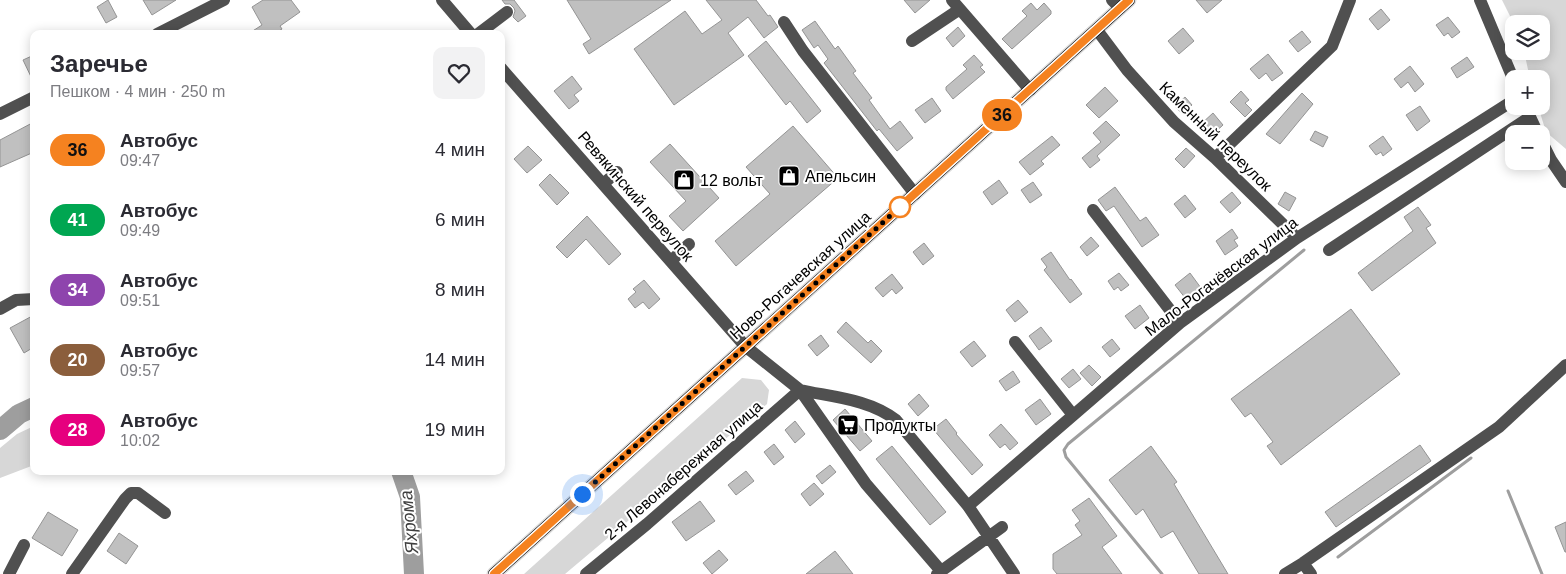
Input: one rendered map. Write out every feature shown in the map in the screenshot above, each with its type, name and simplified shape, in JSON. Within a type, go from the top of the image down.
[{"type":"main road","name":"Ново-Рогачевская улица","points":[[494,574],[1097,30],[1120,3]]},
{"type":"street","points":[[165,30],[224,0]]},
{"type":"street","points":[[442,0],[468,30]]},
{"type":"street","points":[[1215,158],[1332,46],[1350,0]]},
{"type":"street","points":[[1480,0],[1509,70]]},
{"type":"street","points":[[912,41],[956,4],[1030,90]]},
{"type":"street","points":[[483,30],[507,12]]},
{"type":"street","points":[[784,22],[803,51],[915,194]]},
{"type":"street","name":"Каменный переулок","points":[[1097,30],[1128,70],[1174,122],[1215,158],[1297,238]]},
{"type":"street","name":"Ревякинский переулок","points":[[505,73],[745,346],[800,390]]},
{"type":"street","points":[[0,114],[30,98]]},
{"type":"street","name":"Мало-Рогачёвская улица","points":[[968,506],[1180,323],[1297,238],[1505,106]]},
{"type":"street","points":[[1330,250],[1522,115]]},
{"type":"street","points":[[1550,158],[1566,182]]},
{"type":"street","points":[[603,184],[617,172]]},
{"type":"street","points":[[1093,210],[1180,323]]},
{"type":"street","points":[[671,261],[689,244]]},
{"type":"street","points":[[0,308],[16,300],[30,299]]},
{"type":"street","points":[[1015,342],[1073,415]]},
{"type":"street","points":[[1285,574],[1499,427],[1566,365]]},
{"type":"street","points":[[800,390],[871,405],[886,412],[896,420],[968,506],[1014,574]]},
{"type":"street","points":[[800,390],[866,484],[939,572],[1002,527]]},
{"type":"street","name":"2-я Левонабережная улица","points":[[586,574],[647,524],[800,390]]},
{"type":"street","points":[[72,574],[124,499],[131,493],[138,493],[165,513]]},
{"type":"street","points":[[9,574],[24,545]]},
{"type":"street","points":[[1303,563],[1311,574]]},
{"type":"shaded area","points":[[1502,0],[1566,0],[1566,149],[1550,135],[1550,125],[1544,125],[1541,115],[1550,115],[1550,70],[1528,70],[1526,60],[1550,60],[1550,15],[1510,15]]},
{"type":"shaded area","points":[[742,378],[761,380],[769,390],[767,404],[565,574],[524,574]]},
{"type":"shaded area","points":[[30,428],[30,467],[0,478],[0,448],[17,434]]},
{"type":"building","points":[[108,0],[117,17],[106,23],[97,7]]},
{"type":"building","points":[[143,0],[176,0],[152,15]]},
{"type":"building","points":[[263,0],[291,0],[300,12],[280,26],[282,29],[280,30],[254,30],[262,25],[252,7]]},
{"type":"building","points":[[502,0],[514,0],[526,16],[518,22],[513,17],[514,8],[510,4],[505,4]]},
{"type":"building","points":[[567,0],[671,0],[589,54],[583,44],[591,39]]},
{"type":"building","points":[[706,0],[756,0],[778,27],[764,38],[748,17],[728,33],[744,55],[674,105],[634,49],[685,11],[702,34],[722,20]]},
{"type":"building","points":[[904,0],[930,0],[915,13]]},
{"type":"building","points":[[1196,0],[1222,0],[1207,13]]},
{"type":"building","points":[[1031,3],[1037,10],[1044,3],[1051,11],[1051,14],[1012,49],[1002,39],[1027,16],[1022,11]]},
{"type":"building","points":[[1381,9],[1390,20],[1378,30],[1369,19]]},
{"type":"building","points":[[1448,17],[1460,32],[1452,38],[1448,33],[1444,36],[1436,25]]},
{"type":"building","points":[[815,21],[835,49],[838,46],[856,71],[853,73],[872,98],[869,100],[890,129],[900,121],[913,138],[897,151],[879,129],[877,131],[824,63],[828,59],[818,45],[814,48],[802,30]]},
{"type":"building","points":[[958,27],[965,36],[953,47],[946,38]]},
{"type":"building","points":[[1183,28],[1194,41],[1179,54],[1168,41]]},
{"type":"building","points":[[1302,31],[1311,42],[1298,52],[1289,41]]},
{"type":"building","points":[[766,41],[821,111],[807,123],[790,101],[786,105],[748,56]]},
{"type":"building","points":[[1268,54],[1283,73],[1272,81],[1266,73],[1259,79],[1250,69]]},
{"type":"building","points":[[974,55],[983,65],[980,67],[985,72],[953,99],[946,90],[946,87],[967,69],[963,65]]},
{"type":"building","points":[[30,57],[30,75],[23,60]]},
{"type":"building","points":[[1467,57],[1474,67],[1457,78],[1451,68]]},
{"type":"building","points":[[1410,66],[1424,84],[1415,92],[1408,82],[1401,88],[1394,79]]},
{"type":"building","points":[[572,76],[582,89],[574,95],[579,101],[569,109],[554,91]]},
{"type":"building","points":[[1105,87],[1118,101],[1099,118],[1086,105]]},
{"type":"building","points":[[1241,91],[1249,100],[1245,103],[1252,110],[1245,117],[1230,102]]},
{"type":"building","points":[[1302,93],[1313,104],[1280,144],[1266,134]]},
{"type":"building","points":[[1185,97],[1192,105],[1182,114],[1175,106]]},
{"type":"building","points":[[932,98],[941,111],[925,123],[915,110]]},
{"type":"building","points":[[1420,106],[1430,121],[1417,131],[1406,115]]},
{"type":"building","points":[[1213,113],[1223,125],[1211,136],[1201,124]]},
{"type":"building","points":[[1106,121],[1120,135],[1097,156],[1100,160],[1090,168],[1082,158],[1101,142],[1093,133]]},
{"type":"building","points":[[30,124],[30,154],[0,167],[0,140]]},
{"type":"building","points":[[793,126],[838,178],[736,266],[715,241],[770,194],[746,167]]},
{"type":"building","points":[[1315,131],[1328,137],[1323,147],[1310,140]]},
{"type":"building","points":[[1052,136],[1060,145],[1041,161],[1044,164],[1030,175],[1019,162]]},
{"type":"building","points":[[1383,136],[1392,149],[1383,156],[1381,152],[1376,155],[1369,146]]},
{"type":"building","name":"12 вольт","points":[[670,144],[719,198],[683,231],[669,216],[686,201],[650,162]]},
{"type":"building","points":[[528,146],[542,160],[527,173],[514,159]]},
{"type":"building","points":[[1186,148],[1195,156],[1184,168],[1175,159]]},
{"type":"building","points":[[550,174],[569,193],[557,205],[539,185]]},
{"type":"building","points":[[999,180],[1008,193],[992,205],[983,192]]},
{"type":"building","points":[[1033,182],[1042,195],[1030,203],[1021,190]]},
{"type":"building","points":[[1115,187],[1140,221],[1146,217],[1159,235],[1142,247],[1114,206],[1106,211],[1098,200]]},
{"type":"building","points":[[1232,192],[1241,203],[1230,213],[1220,202]]},
{"type":"building","points":[[1285,192],[1296,198],[1289,211],[1278,204]]},
{"type":"building","points":[[1185,195],[1196,209],[1185,218],[1174,204]]},
{"type":"building","points":[[1418,207],[1431,225],[1426,228],[1436,243],[1372,291],[1358,273],[1413,231],[1404,217]]},
{"type":"building","points":[[587,216],[621,254],[609,265],[586,239],[567,258],[556,247]]},
{"type":"building","points":[[1232,229],[1238,238],[1234,240],[1238,246],[1225,255],[1216,241]]},
{"type":"building","points":[[1091,237],[1099,246],[1087,256],[1080,247]]},
{"type":"building","points":[[924,243],[934,256],[923,265],[913,252]]},
{"type":"building","points":[[1051,252],[1082,294],[1070,303],[1044,270],[1047,267],[1041,259]]},
{"type":"building","points":[[1119,273],[1129,285],[1121,291],[1118,287],[1114,290],[1108,281]]},
{"type":"building","points":[[1190,273],[1201,288],[1186,299],[1175,285]]},
{"type":"building","points":[[892,274],[903,288],[896,294],[892,289],[883,297],[875,288]]},
{"type":"building","points":[[644,280],[660,299],[649,309],[643,302],[635,308],[628,299],[636,292],[633,289]]},
{"type":"building","points":[[1018,300],[1028,312],[1015,322],[1006,310]]},
{"type":"building","points":[[1140,305],[1149,318],[1135,329],[1125,316]]},
{"type":"building","points":[[1351,309],[1400,374],[1281,465],[1267,446],[1273,442],[1251,413],[1245,417],[1231,399]]},
{"type":"building","points":[[30,317],[30,349],[24,353],[10,328]]},
{"type":"building","points":[[846,322],[868,343],[871,340],[882,351],[871,363],[837,332]]},
{"type":"building","points":[[1041,327],[1052,341],[1039,350],[1029,336]]},
{"type":"building","points":[[821,335],[829,346],[817,356],[808,345]]},
{"type":"building","points":[[1112,339],[1120,349],[1110,357],[1102,347]]},
{"type":"building","points":[[974,341],[986,356],[972,367],[960,352]]},
{"type":"building","points":[[1089,365],[1101,377],[1092,386],[1080,373]]},
{"type":"building","points":[[1073,369],[1081,379],[1069,388],[1061,379]]},
{"type":"building","points":[[1013,371],[1020,382],[1006,391],[999,381]]},
{"type":"building","points":[[919,394],[929,406],[918,416],[908,404]]},
{"type":"building","points":[[1040,399],[1051,414],[1036,425],[1025,410]]},
{"type":"building","points":[[845,409],[872,441],[860,451],[833,420]]},
{"type":"building","points":[[946,419],[956,434],[983,465],[972,475],[933,429]]},
{"type":"building","points":[[795,421],[805,434],[795,443],[785,430]]},
{"type":"building","points":[[1001,424],[1018,443],[1010,450],[1005,444],[1000,448],[989,435]]},
{"type":"building","points":[[774,444],[784,457],[774,465],[764,452]]},
{"type":"building","points":[[1420,445],[1431,461],[1336,527],[1325,512]]},
{"type":"building","points":[[892,446],[946,512],[930,525],[876,459]]},
{"type":"building","points":[[1151,446],[1177,482],[1174,484],[1228,574],[1199,574],[1173,531],[1161,538],[1143,509],[1136,515],[1109,480]]},
{"type":"building","points":[[830,465],[836,472],[822,484],[816,476]]},
{"type":"building","points":[[746,471],[754,481],[736,495],[728,485]]},
{"type":"building","points":[[814,483],[824,494],[810,506],[801,494]]},
{"type":"building","points":[[1089,498],[1117,536],[1102,547],[1122,574],[1057,574],[1053,569],[1053,554],[1082,535],[1075,525],[1080,521],[1072,510]]},
{"type":"building","points":[[700,501],[715,521],[686,541],[672,522]]},
{"type":"building","points":[[48,512],[78,530],[62,556],[32,538]]},
{"type":"building","points":[[1566,522],[1566,552],[1565,552],[1555,527]]},
{"type":"building","points":[[119,533],[138,546],[126,564],[107,551]]},
{"type":"building","points":[[719,550],[728,560],[712,574],[703,563]]},
{"type":"building","points":[[835,551],[853,574],[806,574]]},
{"type":"waterway","points":[[1162,574],[1066,457],[1064,450],[1068,444],[1304,250]]},
{"type":"waterway","name":"Яхрома","points":[[0,430],[19,414],[30,409]]},
{"type":"waterway","points":[[1338,557],[1471,458]]},
{"type":"waterway","name":"Яхрома","points":[[402,475],[410,497],[414,574]]},
{"type":"waterway","points":[[1508,491],[1542,574]]},
{"type":"bus line","name":"36","points":[[494,574],[1129,0]]},
{"type":"place","name":"Апельсин","points":[[789,176]]},
{"type":"place","name":"12 вольт","points":[[684,180]]},
{"type":"place","name":"Продукты","points":[[848,425]]},
{"type":"route","points":[[582,494],[900,207]]}]
